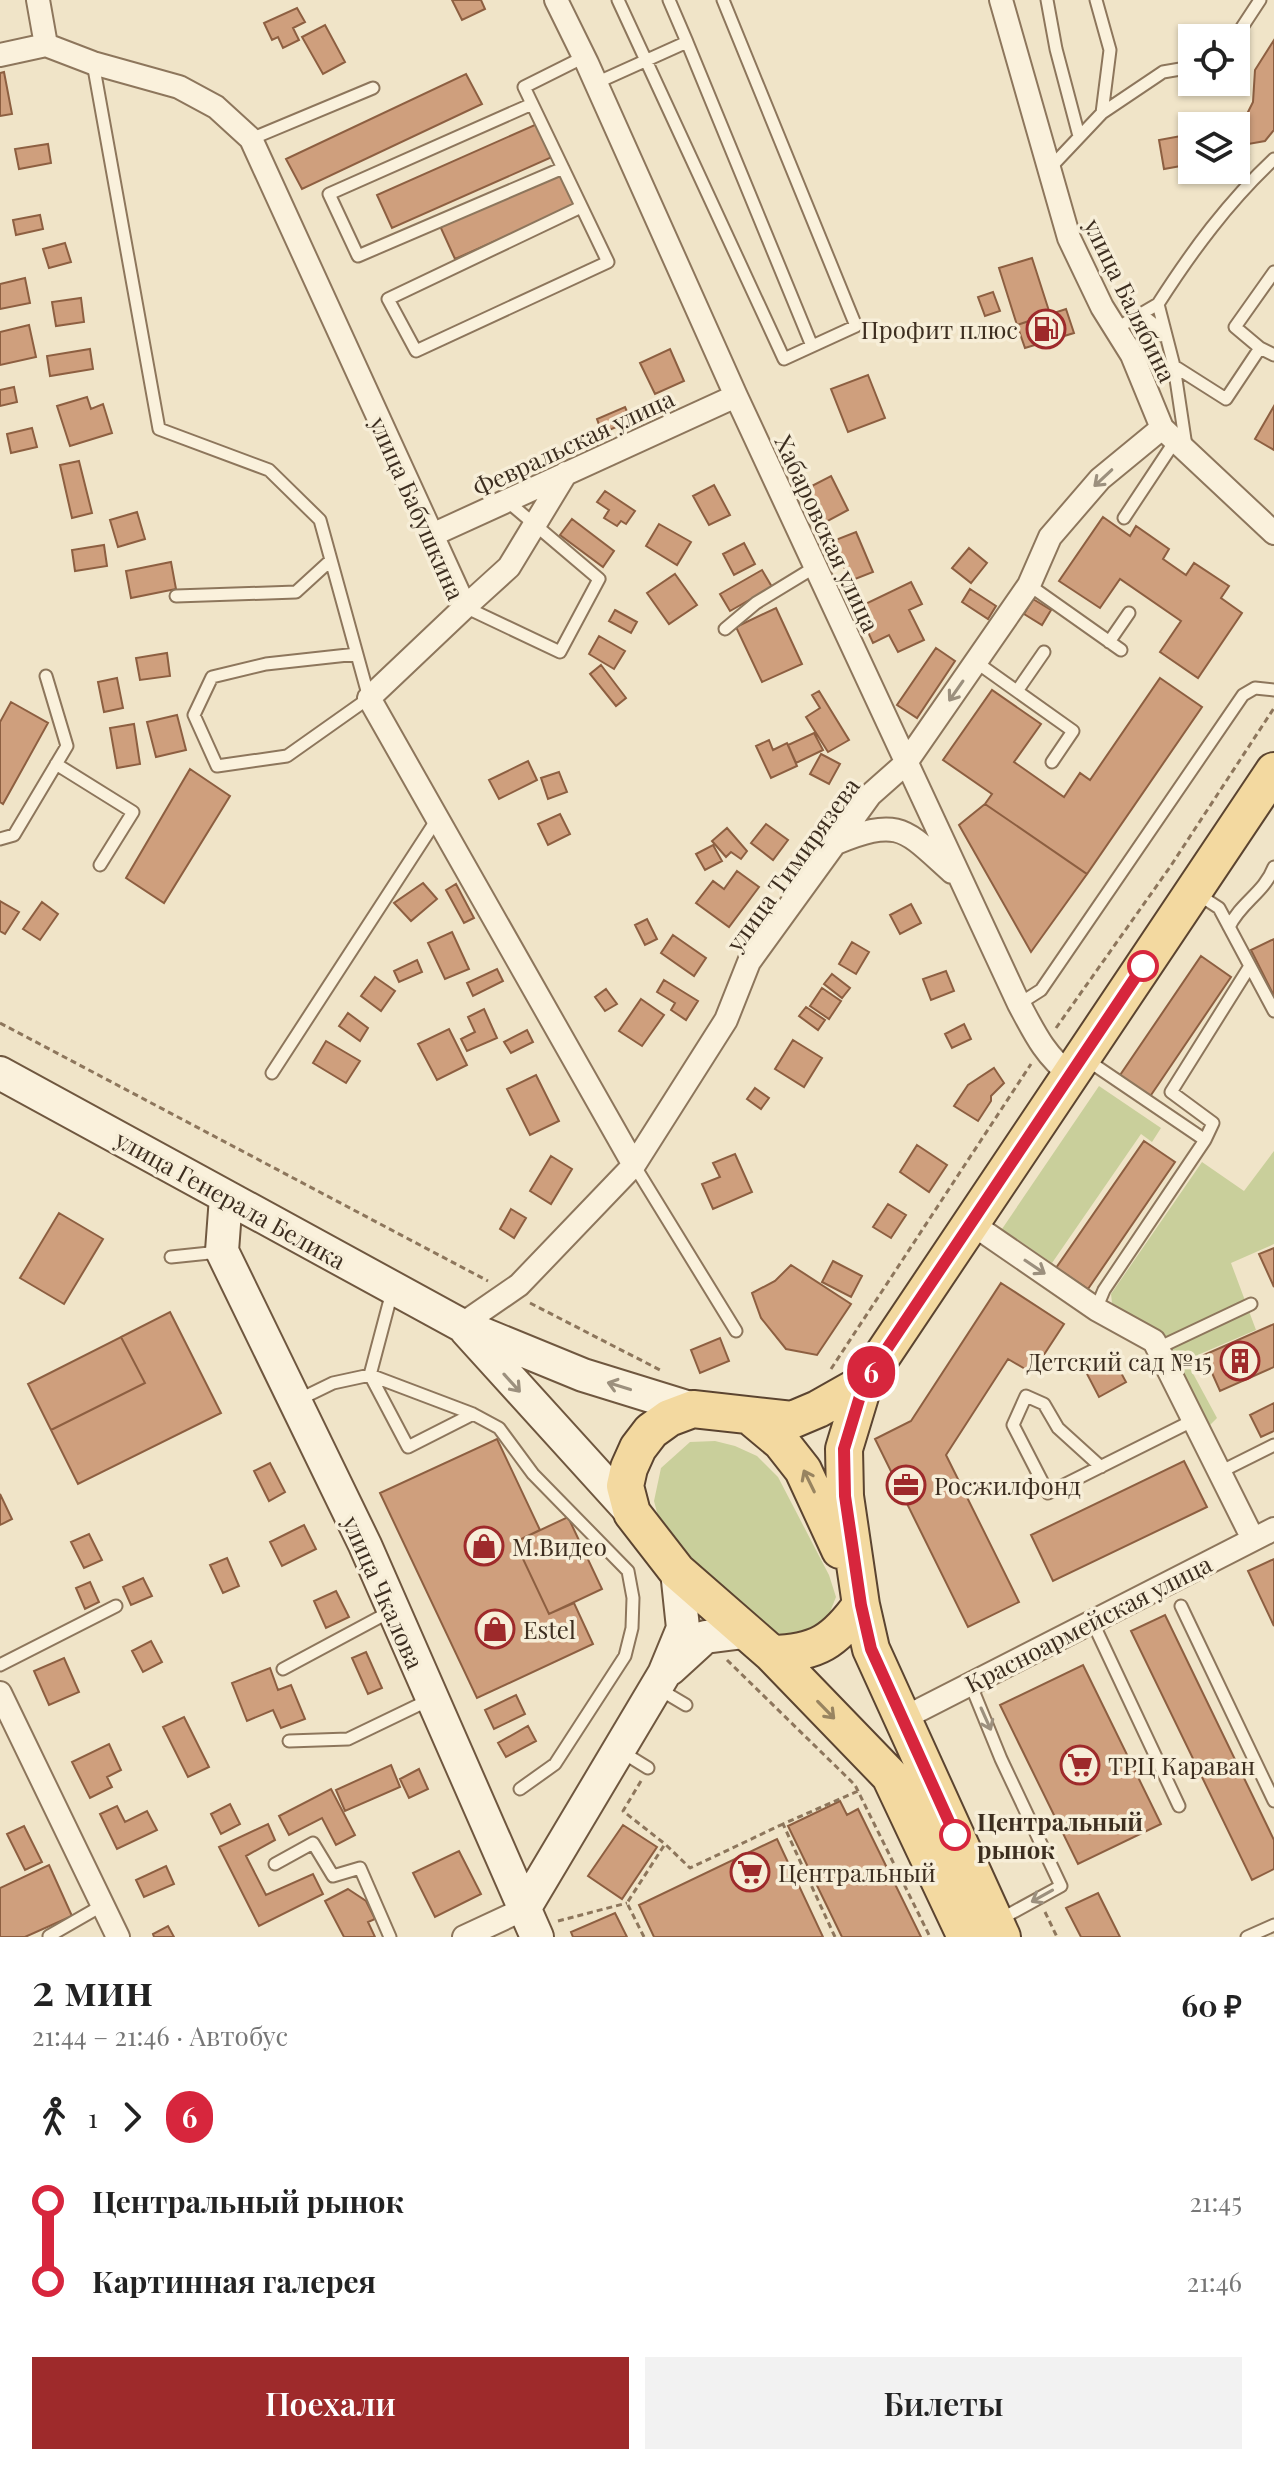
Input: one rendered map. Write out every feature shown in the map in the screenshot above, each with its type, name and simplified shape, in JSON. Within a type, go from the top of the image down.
[{"type":"main road","points":[[987,1932],[871,1649],[861,1605],[845,1496],[844,1449],[864,1383],[1274,771]]},
{"type":"main road","name":"улица Генерала Белика","points":[[0,1073],[461,1325]]},
{"type":"main road","points":[[222,1251],[226,1197]]},
{"type":"main road","name":"улица Чкалова","points":[[222,1251],[539,1923]]},
{"type":"main road","points":[[461,1325],[583,1375],[693,1409],[792,1420],[864,1383]]},
{"type":"main road","points":[[461,1325],[632,1513],[733,1644]]},
{"type":"main road","points":[[632,1513],[625,1486],[638,1448],[651,1431],[669,1418],[693,1409]]},
{"type":"main road","points":[[751,1417],[781,1442],[803,1470],[833,1530],[861,1605]]},
{"type":"main road","points":[[539,1923],[619,1750],[660,1681],[683,1628],[677,1571]]},
{"type":"main road","points":[[660,1681],[705,1637],[772,1654],[796,1654],[823,1645],[846,1626],[861,1605]]},
{"type":"main road","points":[[772,1654],[890,1776],[987,1932]]},
{"type":"street","points":[[0,55],[46,45],[38,0]]},
{"type":"street","name":"Хабаровская улица","points":[[556,0],[905,764],[1019,1004],[1042,1048],[1053,1062],[1077,1066]]},
{"type":"street","name":"улица Балябина","points":[[1001,0],[1069,238],[1102,307],[1125,323],[1132,355],[1175,440],[1274,533]]},
{"type":"street","name":"улица Бабушкина","points":[[46,45],[93,63],[179,87],[216,107],[251,139],[465,607],[369,698]]},
{"type":"street","name":"Февральская улица","points":[[432,535],[736,396]]},
{"type":"street","name":"улица Тимирязева","points":[[461,1325],[519,1285],[634,1165],[726,1020],[749,962],[870,795],[905,764],[1029,585],[1050,537],[1100,479],[1175,440]]},
{"type":"street","points":[[465,607],[509,567],[566,473]]},
{"type":"street","points":[[369,698],[634,1165]]},
{"type":"street","points":[[835,843],[882,827],[901,830],[960,879]]},
{"type":"street","points":[[971,1223],[1096,1309],[1154,1341],[1253,1539]]},
{"type":"street","name":"Красноармейская улица","points":[[902,1719],[1274,1529]]},
{"type":"street","points":[[0,1693],[118,1937]]},
{"type":"street","points":[[464,1937],[539,1923]]},
{"type":"lane","points":[[618,0],[784,359],[856,326],[723,0]]},
{"type":"lane","points":[[669,0],[812,346]]},
{"type":"lane","points":[[1047,0],[1056,49],[1079,136]]},
{"type":"lane","points":[[1096,0],[1110,50],[1102,113]]},
{"type":"lane","points":[[1244,24],[1260,0]]},
{"type":"lane","points":[[596,83],[687,42]]},
{"type":"lane","points":[[581,207],[388,299],[416,351],[608,262],[524,87],[584,57]]},
{"type":"lane","points":[[93,63],[159,429],[269,470],[320,520],[357,654],[369,698],[287,756],[217,766],[194,715],[212,677],[266,664],[357,654]]},
{"type":"lane","points":[[1049,169],[1102,113],[1163,72],[1178,69]]},
{"type":"lane","points":[[251,139],[373,88]]},
{"type":"lane","points":[[532,104],[329,194],[358,256],[563,168]]},
{"type":"lane","points":[[1125,323],[1158,304],[1221,213],[1274,159]]},
{"type":"lane","points":[[1274,272],[1235,327],[1260,348],[1274,355]]},
{"type":"lane","points":[[1124,518],[1175,440],[1174,366],[1158,304]]},
{"type":"lane","points":[[1125,323],[1145,317],[1159,328],[1167,340]]},
{"type":"lane","points":[[1174,366],[1226,399],[1260,348]]},
{"type":"lane","points":[[465,607],[560,652],[599,579],[507,501]]},
{"type":"lane","points":[[176,596],[296,592],[331,560]]},
{"type":"lane","points":[[725,629],[756,603],[815,567]]},
{"type":"lane","points":[[1029,585],[1121,650]]},
{"type":"lane","points":[[1109,642],[1129,613]]},
{"type":"lane","points":[[1017,691],[1044,652]]},
{"type":"lane","points":[[976,662],[1073,731],[1052,762]]},
{"type":"lane","points":[[0,839],[14,835],[67,746],[46,676]]},
{"type":"lane","points":[[1019,1004],[1041,990],[1243,695],[1255,688],[1274,690]]},
{"type":"lane","points":[[56,764],[133,812],[100,865]]},
{"type":"lane","points":[[272,1073],[437,818]]},
{"type":"lane","points":[[1229,927],[1236,911],[1268,883],[1274,867]]},
{"type":"lane","points":[[1194,891],[1219,908],[1274,1011]]},
{"type":"lane","points":[[1096,1309],[1104,1290],[1205,1140],[1213,1123],[1171,1092],[1250,966]]},
{"type":"lane","points":[[1077,1066],[1205,1140]]},
{"type":"lane","points":[[634,1165],[736,1331]]},
{"type":"lane","points":[[171,1257],[222,1251]]},
{"type":"lane","points":[[393,1288],[370,1375],[408,1447],[473,1414]]},
{"type":"lane","points":[[1158,1348],[1251,1304]]},
{"type":"lane","points":[[295,1401],[333,1383],[370,1375],[473,1414],[499,1428],[533,1474],[628,1571],[633,1598],[632,1628],[625,1656],[555,1764],[520,1789]]},
{"type":"lane","points":[[1101,1467],[1058,1428],[1044,1404],[1026,1396],[1013,1425],[1048,1493],[1101,1467],[1194,1420]]},
{"type":"lane","points":[[1220,1472],[1274,1445]]},
{"type":"lane","points":[[0,1665],[116,1606]]},
{"type":"lane","points":[[1181,1606],[1274,1801]]},
{"type":"lane","points":[[283,1669],[393,1610]]},
{"type":"lane","points":[[1092,1621],[1179,1806]]},
{"type":"lane","points":[[660,1681],[686,1705]]},
{"type":"lane","points":[[970,1683],[1001,1759],[1061,1886],[987,1932]]},
{"type":"lane","points":[[289,1741],[348,1739],[432,1699]]},
{"type":"lane","points":[[619,1750],[648,1768]]},
{"type":"lane","points":[[275,1864],[313,1843],[333,1876],[360,1868],[390,1937]]},
{"type":"lane","points":[[49,1936],[103,1905]]},
{"type":"lane","points":[[1247,1937],[1274,1925]]},
{"type":"path","points":[[826,1375],[1042,1048],[1170,867],[1274,708]]},
{"type":"path","points":[[0,1023],[670,1375]]},
{"type":"path","points":[[733,1644],[855,1785],[930,1937]]},
{"type":"path","points":[[648,1768],[623,1811],[690,1868],[858,1791]]},
{"type":"path","points":[[783,1824],[835,1937]]},
{"type":"path","points":[[539,1923],[627,1903],[665,1844]]},
{"type":"path","points":[[1039,1898],[1057,1937]]},
{"type":"path","points":[[627,1903],[644,1937]]},
{"type":"green space","points":[[1099,1086],[1161,1128],[1152,1142],[1141,1134],[1052,1263],[1002,1229]]},
{"type":"green space","points":[[1274,1151],[1274,1244],[1231,1263],[1256,1330],[1200,1354],[1190,1368],[1217,1418],[1206,1429],[1139,1321],[1112,1303],[1111,1294],[1202,1162],[1244,1191]]},
{"type":"green space","points":[[715,1441],[757,1456],[778,1477],[829,1575],[836,1597],[822,1632],[782,1639],[764,1632],[679,1545],[658,1516],[654,1501],[661,1468],[690,1442]]},
{"type":"building","points":[[452,0],[481,0],[485,9],[462,20]]},
{"type":"building","points":[[297,8],[305,22],[293,28],[299,40],[283,48],[278,37],[272,40],[264,23]]},
{"type":"building","points":[[325,25],[345,62],[323,74],[302,37]]},
{"type":"building","points":[[1274,40],[1274,130],[1265,141],[1250,144],[1248,112],[1253,102],[1255,70]]},
{"type":"building","points":[[4,72],[12,114],[0,116],[0,73]]},
{"type":"building","points":[[466,74],[482,104],[302,189],[286,159]]},
{"type":"building","points":[[537,124],[552,157],[392,228],[377,195]]},
{"type":"building","points":[[1178,137],[1178,166],[1164,169],[1159,140]]},
{"type":"building","points":[[48,144],[51,163],[19,169],[15,149]]},
{"type":"building","points":[[562,172],[576,205],[455,259],[440,226]]},
{"type":"building","points":[[40,215],[43,229],[16,235],[13,220]]},
{"type":"building","points":[[65,243],[71,262],[49,268],[43,249]]},
{"type":"building","points":[[1032,258],[1050,314],[1017,325],[999,268]]},
{"type":"building","points":[[25,278],[30,303],[0,309],[0,284]]},
{"type":"building","points":[[993,292],[1000,311],[985,316],[978,297]]},
{"type":"building","points":[[81,298],[84,322],[56,326],[52,302]]},
{"type":"building","name":"Профит плюс","points":[[1066,309],[1074,333],[1025,348],[1017,325]]},
{"type":"building","points":[[29,325],[36,357],[0,365],[0,332]]},
{"type":"building","points":[[90,349],[93,369],[50,376],[47,356]]},
{"type":"building","points":[[670,349],[684,381],[655,394],[640,363]]},
{"type":"building","points":[[868,375],[885,418],[848,432],[831,389]]},
{"type":"building","points":[[14,387],[17,402],[0,406],[0,390]]},
{"type":"building","points":[[87,397],[91,409],[103,404],[112,433],[70,446],[57,406]]},
{"type":"building","points":[[1274,406],[1274,450],[1255,439]]},
{"type":"building","points":[[625,407],[631,421],[602,433],[597,419]]},
{"type":"building","points":[[32,428],[37,447],[11,453],[7,434]]},
{"type":"building","points":[[79,461],[92,513],[72,518],[60,465]]},
{"type":"building","points":[[831,476],[848,510],[824,523],[806,489]]},
{"type":"building","points":[[714,485],[730,515],[709,525],[693,496]]},
{"type":"building","points":[[605,491],[635,511],[626,524],[621,521],[617,526],[604,518],[609,510],[597,502]]},
{"type":"building","points":[[137,512],[145,539],[118,547],[110,520]]},
{"type":"building","points":[[1103,517],[1130,536],[1136,526],[1169,549],[1163,559],[1186,575],[1194,563],[1229,586],[1221,598],[1242,613],[1198,678],[1160,652],[1181,621],[1120,579],[1100,608],[1059,581]]},
{"type":"building","points":[[572,519],[614,551],[603,567],[560,535]]},
{"type":"building","points":[[659,524],[691,542],[677,565],[646,546]]},
{"type":"building","points":[[856,532],[873,572],[850,581],[833,541]]},
{"type":"building","points":[[744,543],[755,564],[734,575],[723,554]]},
{"type":"building","points":[[104,545],[107,566],[75,571],[72,550]]},
{"type":"building","points":[[969,548],[987,563],[971,583],[952,568]]},
{"type":"building","points":[[171,562],[176,589],[131,598],[126,571]]},
{"type":"building","points":[[762,570],[772,587],[730,611],[720,594]]},
{"type":"building","points":[[675,574],[697,605],[669,624],[647,593]]},
{"type":"building","points":[[911,582],[922,604],[909,610],[924,640],[898,652],[889,635],[873,643],[857,608]]},
{"type":"building","points":[[970,589],[996,606],[988,619],[962,602]]},
{"type":"building","points":[[1033,599],[1051,610],[1042,625],[1024,614]]},
{"type":"building","points":[[776,608],[802,664],[762,682],[736,627]]},
{"type":"building","points":[[615,610],[637,622],[631,633],[609,621]]},
{"type":"building","points":[[599,636],[625,651],[614,669],[589,654]]},
{"type":"building","points":[[936,648],[955,661],[917,718],[897,705]]},
{"type":"building","points":[[167,653],[170,676],[140,680],[136,658]]},
{"type":"building","points":[[601,665],[626,698],[616,706],[590,674]]},
{"type":"building","points":[[117,678],[123,708],[104,712],[98,682]]},
{"type":"building","points":[[1160,678],[1202,707],[1087,874],[985,804],[992,794],[943,760],[992,690],[1041,724],[1014,762],[1064,797],[1080,773],[1090,780]]},
{"type":"building","points":[[819,691],[849,740],[828,752],[806,717],[820,708],[812,695]]},
{"type":"building","points":[[11,702],[48,723],[3,804],[0,802],[0,722]]},
{"type":"building","points":[[177,715],[186,750],[156,757],[147,722]]},
{"type":"building","points":[[134,724],[140,764],[117,768],[110,728]]},
{"type":"building","points":[[814,733],[823,750],[796,763],[788,745]]},
{"type":"building","points":[[769,740],[773,750],[787,743],[797,766],[771,778],[756,746]]},
{"type":"building","points":[[821,754],[840,764],[829,784],[810,774]]},
{"type":"building","points":[[528,761],[537,780],[499,799],[489,780]]},
{"type":"building","points":[[190,769],[230,796],[164,903],[126,878]]},
{"type":"building","points":[[559,772],[567,792],[548,799],[541,778]]},
{"type":"building","points":[[985,804],[1087,874],[1031,952],[959,825]]},
{"type":"building","points":[[560,814],[570,834],[548,845],[538,824]]},
{"type":"building","points":[[766,824],[788,840],[773,860],[751,843]]},
{"type":"building","points":[[727,828],[747,851],[741,859],[731,852],[726,857],[712,841]]},
{"type":"building","points":[[713,845],[722,861],[705,870],[696,854]]},
{"type":"building","points":[[737,871],[759,887],[729,927],[696,903],[713,881],[724,889]]},
{"type":"building","points":[[423,883],[437,899],[411,921],[394,903]]},
{"type":"building","points":[[456,884],[474,918],[464,923],[446,890]]},
{"type":"building","points":[[0,901],[19,912],[5,934],[0,931]]},
{"type":"building","points":[[42,902],[58,914],[40,940],[23,929]]},
{"type":"building","points":[[911,904],[921,923],[900,934],[890,915]]},
{"type":"building","points":[[647,919],[657,939],[645,945],[635,925]]},
{"type":"building","points":[[452,932],[469,969],[445,979],[428,943]]},
{"type":"building","points":[[673,935],[706,958],[694,976],[661,953]]},
{"type":"building","points":[[1274,939],[1274,996],[1251,950]]},
{"type":"building","points":[[852,942],[869,952],[856,974],[839,964]]},
{"type":"building","points":[[1201,956],[1231,977],[1145,1104],[1114,1084]]},
{"type":"building","points":[[417,960],[422,972],[399,982],[394,971]]},
{"type":"building","points":[[497,969],[503,981],[473,996],[467,983]]},
{"type":"building","points":[[946,971],[954,991],[931,1000],[923,979]]},
{"type":"building","points":[[832,974],[850,988],[842,998],[824,984]]},
{"type":"building","points":[[375,977],[395,991],[381,1011],[361,996]]},
{"type":"building","points":[[664,980],[698,1001],[686,1020],[671,1010],[675,1003],[657,992]]},
{"type":"building","points":[[822,988],[841,1001],[829,1019],[810,1006]]},
{"type":"building","points":[[606,989],[617,1004],[605,1011],[595,997]]},
{"type":"building","points":[[641,999],[664,1015],[642,1046],[619,1031]]},
{"type":"building","points":[[806,1007],[825,1020],[818,1030],[799,1016]]},
{"type":"building","points":[[484,1009],[497,1038],[467,1051],[461,1039],[475,1032],[468,1017]]},
{"type":"building","points":[[348,1013],[368,1028],[360,1041],[339,1026]]},
{"type":"building","points":[[964,1024],[971,1039],[952,1048],[945,1034]]},
{"type":"building","points":[[449,1029],[467,1065],[437,1080],[418,1044]]},
{"type":"building","points":[[527,1030],[533,1042],[511,1053],[504,1042]]},
{"type":"building","points":[[793,1040],[822,1058],[804,1087],[775,1069]]},
{"type":"building","points":[[326,1041],[360,1061],[346,1083],[313,1063]]},
{"type":"building","points":[[994,1068],[1004,1083],[991,1096],[978,1121],[954,1106],[968,1085]]},
{"type":"building","points":[[536,1075],[559,1121],[530,1135],[507,1089]]},
{"type":"building","points":[[755,1088],[769,1098],[761,1109],[747,1099]]},
{"type":"building","points":[[1144,1141],[1175,1162],[1088,1289],[1056,1268]]},
{"type":"building","points":[[917,1145],[947,1165],[929,1192],[900,1172]]},
{"type":"building","points":[[735,1154],[752,1192],[713,1209],[702,1184],[720,1177],[713,1163]]},
{"type":"building","points":[[551,1156],[572,1169],[551,1204],[530,1191]]},
{"type":"building","points":[[888,1204],[906,1215],[891,1238],[873,1227]]},
{"type":"building","points":[[511,1209],[526,1218],[514,1238],[500,1229]]},
{"type":"building","points":[[59,1213],[103,1239],[64,1304],[20,1278]]},
{"type":"building","points":[[1274,1248],[1274,1287],[1259,1254]]},
{"type":"building","points":[[833,1261],[862,1276],[851,1297],[822,1282]]},
{"type":"building","points":[[791,1265],[851,1304],[817,1355],[786,1349],[761,1318],[752,1293],[775,1281]]},
{"type":"building","points":[[1001,1283],[1064,1324],[1032,1373],[1008,1359],[946,1455],[1019,1602],[968,1627],[875,1439],[911,1421]]},
{"type":"building","points":[[170,1312],[221,1413],[78,1484],[51,1430],[145,1383],[121,1337]]},
{"type":"building","name":"Детский сад №15","points":[[1274,1324],[1274,1367],[1220,1391],[1204,1355]]},
{"type":"building","points":[[121,1337],[145,1383],[51,1430],[28,1384]]},
{"type":"building","points":[[720,1338],[729,1361],[700,1373],[691,1350]]},
{"type":"building","points":[[1113,1358],[1126,1382],[1099,1397],[1086,1372]]},
{"type":"building","points":[[1274,1403],[1274,1431],[1261,1437],[1250,1415]]},
{"type":"building","points":[[497,1439],[540,1530],[515,1542],[549,1614],[574,1603],[593,1644],[477,1698],[380,1493]]},
{"type":"building","points":[[1184,1461],[1207,1507],[1053,1581],[1031,1535]]},
{"type":"building","points":[[270,1463],[285,1492],[269,1501],[254,1471]]},
{"type":"building","points":[[0,1494],[12,1519],[0,1525]]},
{"type":"building","points":[[568,1517],[602,1589],[549,1614],[515,1542]]},
{"type":"building","points":[[304,1525],[316,1549],[282,1566],[270,1542]]},
{"type":"building","points":[[89,1534],[102,1560],[84,1568],[71,1542]]},
{"type":"building","points":[[227,1558],[239,1586],[223,1593],[210,1565]]},
{"type":"building","points":[[1274,1559],[1274,1626],[1248,1571]]},
{"type":"building","points":[[143,1578],[152,1596],[131,1605],[123,1587]]},
{"type":"building","points":[[90,1582],[99,1602],[85,1609],[76,1588]]},
{"type":"building","points":[[336,1591],[349,1617],[326,1628],[314,1601]]},
{"type":"building","points":[[1165,1615],[1274,1840],[1274,1869],[1252,1880],[1131,1631]]},
{"type":"building","points":[[151,1641],[162,1662],[143,1672],[132,1651]]},
{"type":"building","points":[[366,1652],[382,1688],[368,1694],[352,1658]]},
{"type":"building","points":[[64,1658],[79,1692],[49,1705],[34,1671]]},
{"type":"building","name":"ТРЦ Караван","points":[[1083,1665],[1161,1824],[1078,1864],[1000,1705]]},
{"type":"building","points":[[270,1668],[278,1690],[291,1685],[305,1719],[281,1728],[273,1710],[247,1721],[232,1683]]},
{"type":"building","points":[[516,1695],[525,1714],[494,1729],[485,1710]]},
{"type":"building","points":[[184,1717],[209,1767],[188,1777],[163,1727]]},
{"type":"building","points":[[528,1726],[536,1741],[506,1757],[498,1743]]},
{"type":"building","points":[[109,1744],[121,1770],[107,1777],[112,1787],[90,1798],[72,1762]]},
{"type":"building","points":[[391,1765],[400,1787],[345,1811],[336,1790]]},
{"type":"building","points":[[419,1769],[428,1789],[409,1798],[400,1779]]},
{"type":"building","points":[[331,1789],[355,1835],[336,1845],[322,1818],[289,1835],[279,1816]]},
{"type":"building","points":[[840,1801],[847,1815],[858,1809],[921,1937],[842,1937],[788,1826]]},
{"type":"building","points":[[230,1804],[240,1824],[221,1834],[211,1814]]},
{"type":"building","points":[[117,1806],[125,1822],[147,1811],[157,1830],[117,1849],[100,1814]]},
{"type":"building","points":[[268,1824],[275,1840],[246,1856],[266,1895],[313,1874],[323,1894],[259,1926],[219,1847]]},
{"type":"building","points":[[623,1825],[657,1847],[622,1899],[588,1876]]},
{"type":"building","points":[[24,1826],[42,1862],[25,1870],[7,1834]]},
{"type":"building","name":"Центральный","points":[[777,1839],[823,1937],[654,1937],[639,1905]]},
{"type":"building","points":[[459,1851],[481,1894],[435,1917],[413,1873]]},
{"type":"building","points":[[49,1865],[72,1916],[25,1937],[0,1937],[0,1888]]},
{"type":"building","points":[[166,1866],[174,1884],[144,1897],[136,1880]]},
{"type":"building","points":[[348,1889],[366,1901],[375,1919],[368,1922],[375,1937],[344,1937],[325,1901]]},
{"type":"building","points":[[1098,1893],[1120,1937],[1081,1937],[1066,1908]]},
{"type":"building","points":[[615,1913],[627,1937],[573,1937],[571,1932]]},
{"type":"building","points":[[168,1926],[174,1937],[154,1937],[153,1934]]},
{"type":"bus line","name":"6","points":[[955,1835],[871,1649],[861,1605],[845,1496],[844,1449],[864,1383],[1143,966]]},
{"type":"place","name":"Профит плюс","points":[[1046,329]]},
{"type":"place","name":"Детский сад №15","points":[[1240,1361]]},
{"type":"place","name":"Росжилфонд","points":[[906,1485]]},
{"type":"place","name":"М.Видео","points":[[484,1546]]},
{"type":"place","name":"Estel","points":[[495,1629]]},
{"type":"place","name":"ТРЦ Караван","points":[[1080,1765]]},
{"type":"place","name":"Центральный рынок","points":[[955,1835]]},
{"type":"place","name":"Центральный","points":[[750,1872]]}]
